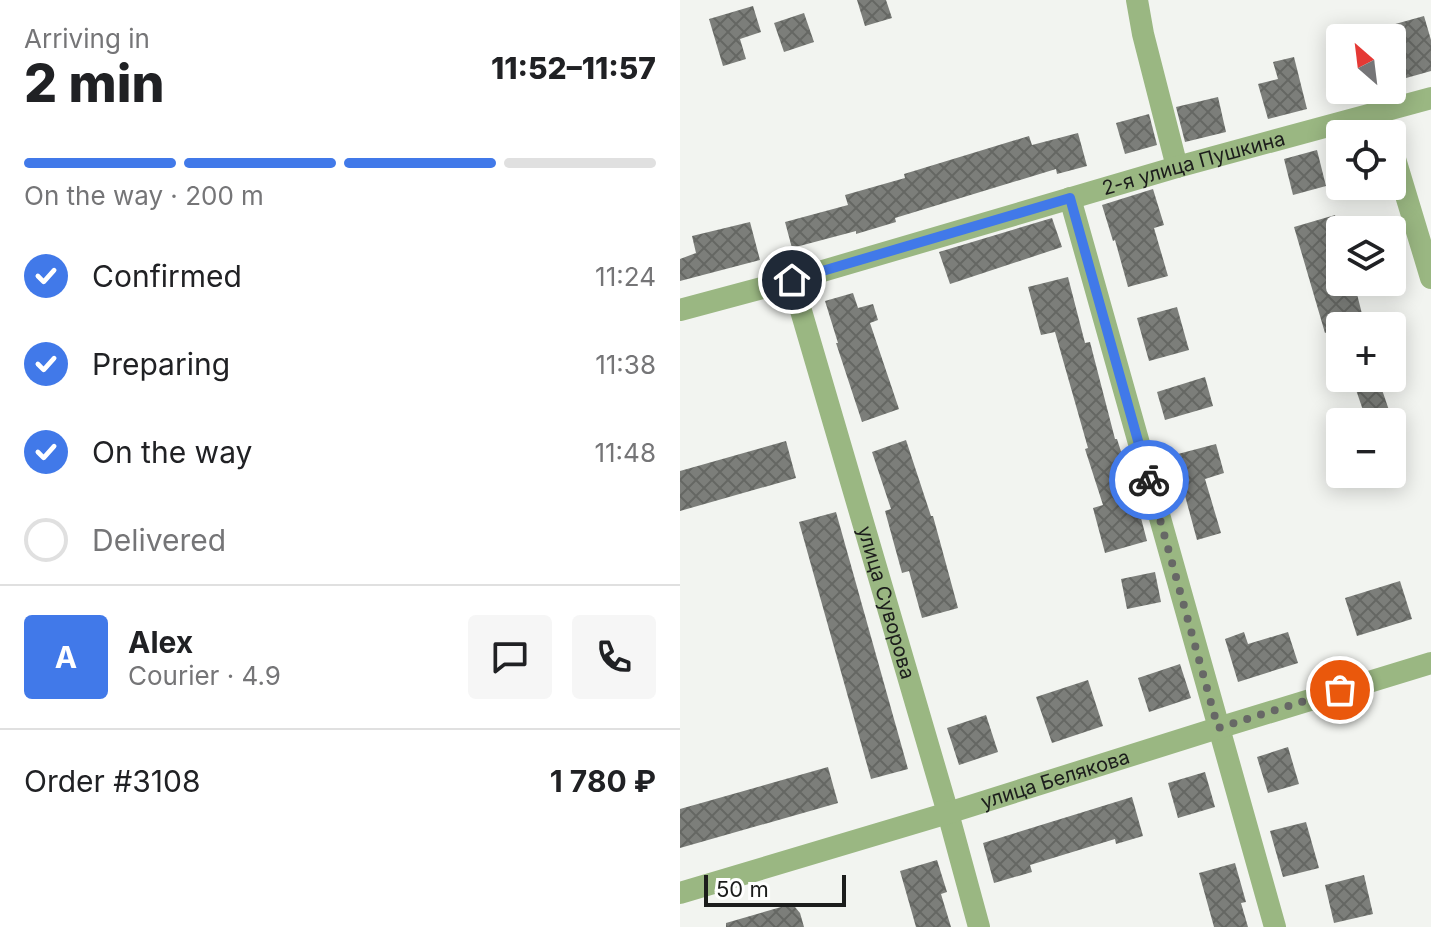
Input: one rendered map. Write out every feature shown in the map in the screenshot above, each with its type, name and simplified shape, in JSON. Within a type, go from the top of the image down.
[{"type":"street","points":[[1137,0],[1177,167]]},
{"type":"street","name":"2-я улица Пушкина","points":[[680,310],[1177,167],[1431,98]]},
{"type":"street","points":[[1381,112],[1384,120]]},
{"type":"street","points":[[1406,195],[1431,278]]},
{"type":"street","points":[[1070,198],[1275,927]]},
{"type":"street","name":"улица Суворова","points":[[792,280],[979,927]]},
{"type":"street","name":"улица Белякова","points":[[680,893],[1431,663]]},
{"type":"building","points":[[857,0],[886,0],[892,18],[865,26]]},
{"type":"building","points":[[753,6],[761,32],[740,39],[746,59],[723,66],[709,19]]},
{"type":"building","points":[[804,13],[814,42],[784,52],[774,23]]},
{"type":"building","points":[[1424,16],[1431,40],[1431,71],[1406,78],[1406,24],[1395,24]]},
{"type":"building","points":[[1294,57],[1307,109],[1268,119],[1258,84],[1278,79],[1273,62]]},
{"type":"building","points":[[1218,97],[1226,132],[1185,142],[1176,107]]},
{"type":"building","points":[[1149,114],[1157,145],[1125,154],[1116,123]]},
{"type":"building","points":[[1078,133],[1087,166],[1057,174],[1056,169],[895,218],[896,222],[856,234],[856,231],[792,248],[785,222],[848,205],[845,195],[1029,136],[1032,145]]},
{"type":"building","points":[[1317,150],[1326,186],[1293,195],[1284,159]]},
{"type":"building","points":[[1153,189],[1164,225],[1154,228],[1168,276],[1128,287],[1102,205]]},
{"type":"building","points":[[1052,218],[1062,247],[950,284],[939,252]]},
{"type":"building","points":[[1326,218],[1326,296],[1358,296],[1362,312],[1326,312],[1326,333],[1325,333],[1294,227]]},
{"type":"building","points":[[750,222],[760,260],[680,281],[680,259],[696,253],[692,236]]},
{"type":"building","points":[[1068,277],[1085,343],[1090,342],[1115,439],[1147,541],[1105,553],[1093,508],[1103,505],[1055,332],[1041,335],[1028,287]]},
{"type":"building","points":[[853,293],[858,308],[873,304],[878,320],[870,323],[899,409],[862,422],[825,301]]},
{"type":"building","points":[[1177,307],[1189,350],[1149,361],[1137,318]]},
{"type":"building","points":[[1205,377],[1213,406],[1165,420],[1157,392]]},
{"type":"building","points":[[1357,392],[1383,392],[1388,408],[1362,408]]},
{"type":"building","points":[[906,440],[933,516],[958,608],[922,618],[909,571],[902,573],[885,511],[891,509],[872,452]]},
{"type":"building","points":[[786,441],[796,478],[680,511],[680,471]]},
{"type":"building","points":[[1216,444],[1224,473],[1205,479],[1221,533],[1197,540],[1174,455]]},
{"type":"building","points":[[836,512],[908,769],[871,779],[799,522]]},
{"type":"building","points":[[1155,572],[1161,602],[1127,609],[1121,579]]},
{"type":"building","points":[[1400,581],[1412,619],[1357,636],[1345,598]]},
{"type":"building","points":[[1244,632],[1248,644],[1288,632],[1298,663],[1238,682],[1225,639]]},
{"type":"building","points":[[1180,664],[1191,698],[1149,712],[1138,678]]},
{"type":"building","points":[[1088,680],[1103,726],[1052,743],[1036,697]]},
{"type":"building","points":[[986,715],[998,752],[959,765],[947,728]]},
{"type":"building","points":[[1288,747],[1299,784],[1268,793],[1257,757]]},
{"type":"building","points":[[828,767],[838,803],[680,848],[680,809]]},
{"type":"building","points":[[1205,772],[1215,807],[1178,818],[1168,783]]},
{"type":"building","points":[[1132,797],[1143,836],[1116,844],[1115,839],[1030,865],[1032,872],[994,883],[983,843]]},
{"type":"building","points":[[1306,822],[1319,868],[1283,877],[1270,831]]},
{"type":"building","points":[[937,860],[947,892],[941,894],[951,927],[916,927],[900,871]]},
{"type":"building","points":[[1235,863],[1246,902],[1241,903],[1248,927],[1214,927],[1199,873]]},
{"type":"building","points":[[1364,875],[1373,914],[1334,923],[1325,885]]},
{"type":"building","points":[[788,905],[800,913],[804,927],[726,927],[726,923]]},
{"type":"way so far","points":[[1149,480],[1218,728],[1340,690]]},
{"type":"route","points":[[792,280],[1070,198],[1149,480]]}]
